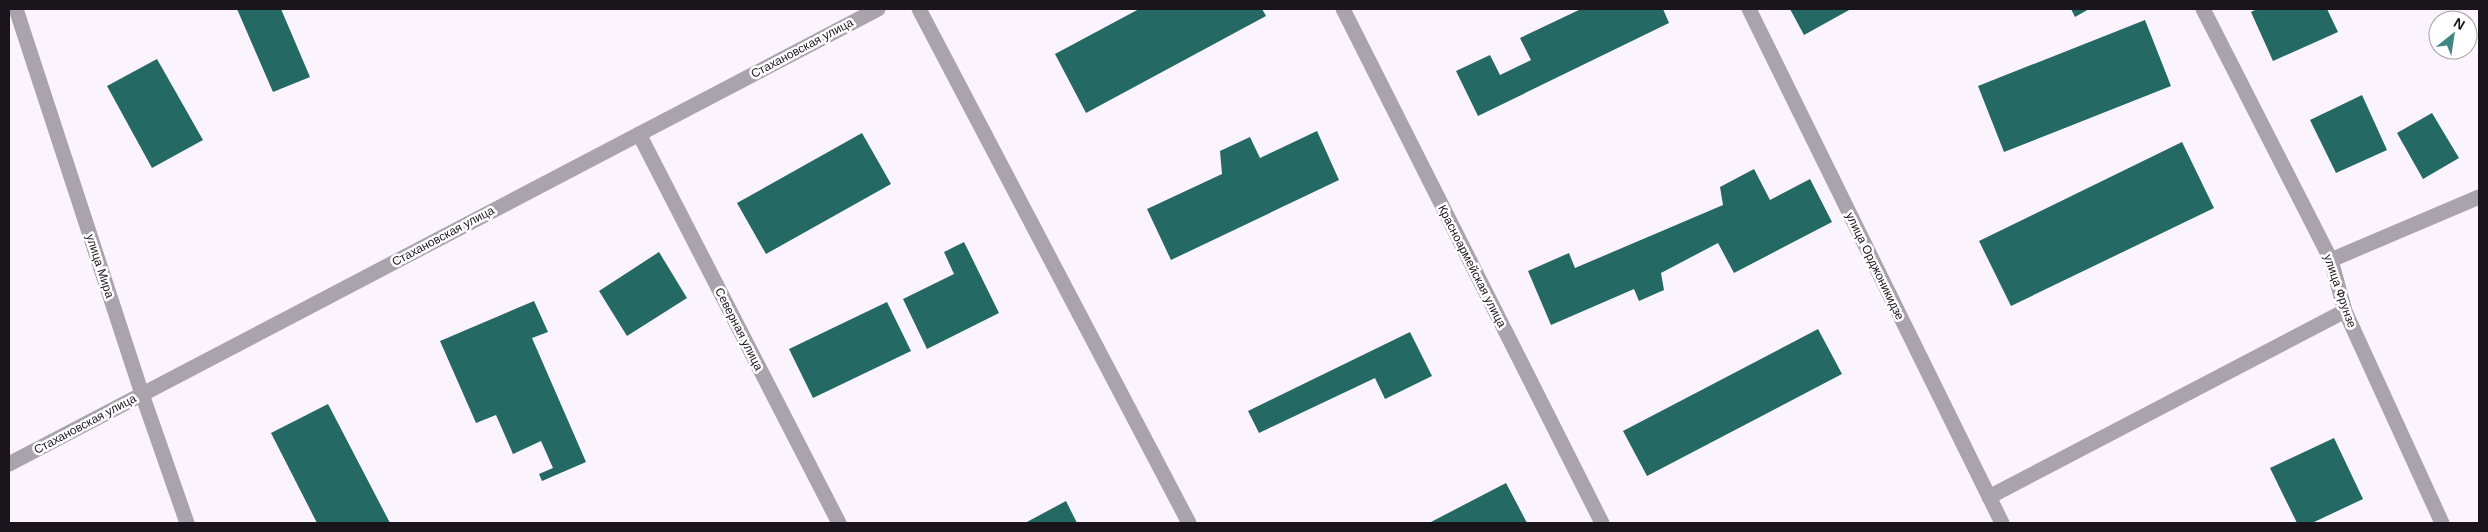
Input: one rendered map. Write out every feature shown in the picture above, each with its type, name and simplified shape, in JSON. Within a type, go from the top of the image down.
[{"type":"street","name":"улица Мира","points":[[16,9],[142,394],[187,523]]},
{"type":"street","name":"Стахановская улица","points":[[9,464],[878,9]]},
{"type":"street","points":[[919,9],[1188,523]]},
{"type":"street","name":"Красноармейская улица","points":[[1343,9],[1602,523]]},
{"type":"street","name":"улица Орджоникидзе","points":[[1749,9],[2002,523]]},
{"type":"street","name":"улица Фрунзе","points":[[2203,9],[2331,260],[2345,311],[2442,523]]},
{"type":"street","name":"Северная улица","points":[[639,134],[839,523]]},
{"type":"street","points":[[2331,260],[2479,197]]},
{"type":"street","points":[[1989,497],[2345,311]]},
{"type":"building","points":[[237,9],[281,9],[310,77],[273,92]]},
{"type":"building","points":[[1139,9],[1262,9],[1266,16],[1086,113],[1055,54]]},
{"type":"building","points":[[1581,9],[1663,9],[1669,23],[1478,116],[1456,71],[1490,55],[1500,75],[1531,60],[1520,38]]},
{"type":"building","points":[[1790,9],[1851,9],[1804,35]]},
{"type":"building","points":[[2071,9],[2089,9],[2075,17]]},
{"type":"building","points":[[2257,9],[2327,9],[2338,32],[2273,61],[2251,12]]},
{"type":"building","points":[[2145,20],[2171,86],[2004,152],[1978,86]]},
{"type":"building","points":[[157,59],[203,140],[152,168],[107,86]]},
{"type":"building","points":[[2362,95],[2387,150],[2336,173],[2310,120]]},
{"type":"building","points":[[2432,113],[2459,158],[2423,179],[2397,133]]},
{"type":"building","points":[[1317,131],[1339,180],[1171,260],[1147,209],[1222,174],[1220,151],[1250,137],[1260,158]]},
{"type":"building","points":[[862,133],[891,184],[766,254],[737,203]]},
{"type":"building","points":[[2182,142],[2214,208],[2011,306],[1979,241]]},
{"type":"building","points":[[1754,169],[1770,200],[1810,179],[1832,222],[1734,273],[1718,243],[1661,273],[1664,290],[1639,301],[1634,289],[1551,325],[1528,271],[1569,253],[1575,268],[1723,205],[1720,187]]},
{"type":"building","points":[[964,242],[999,313],[927,349],[903,299],[954,274],[944,252]]},
{"type":"building","points":[[659,252],[687,298],[627,336],[599,291]]},
{"type":"building","points":[[534,301],[548,332],[532,338],[586,462],[542,481],[539,474],[553,468],[541,441],[513,454],[496,415],[476,423],[440,341]]},
{"type":"building","points":[[887,302],[911,351],[813,398],[789,349]]},
{"type":"building","points":[[1818,329],[1842,374],[1647,476],[1623,431]]},
{"type":"building","points":[[1410,332],[1432,376],[1385,399],[1375,378],[1259,433],[1248,411]]},
{"type":"building","points":[[328,404],[390,523],[317,523],[271,433]]},
{"type":"building","points":[[2334,438],[2363,499],[2312,523],[2297,523],[2270,468]]},
{"type":"building","points":[[1506,483],[1527,523],[1429,523]]},
{"type":"building","points":[[1066,501],[1077,523],[1025,523]]}]
